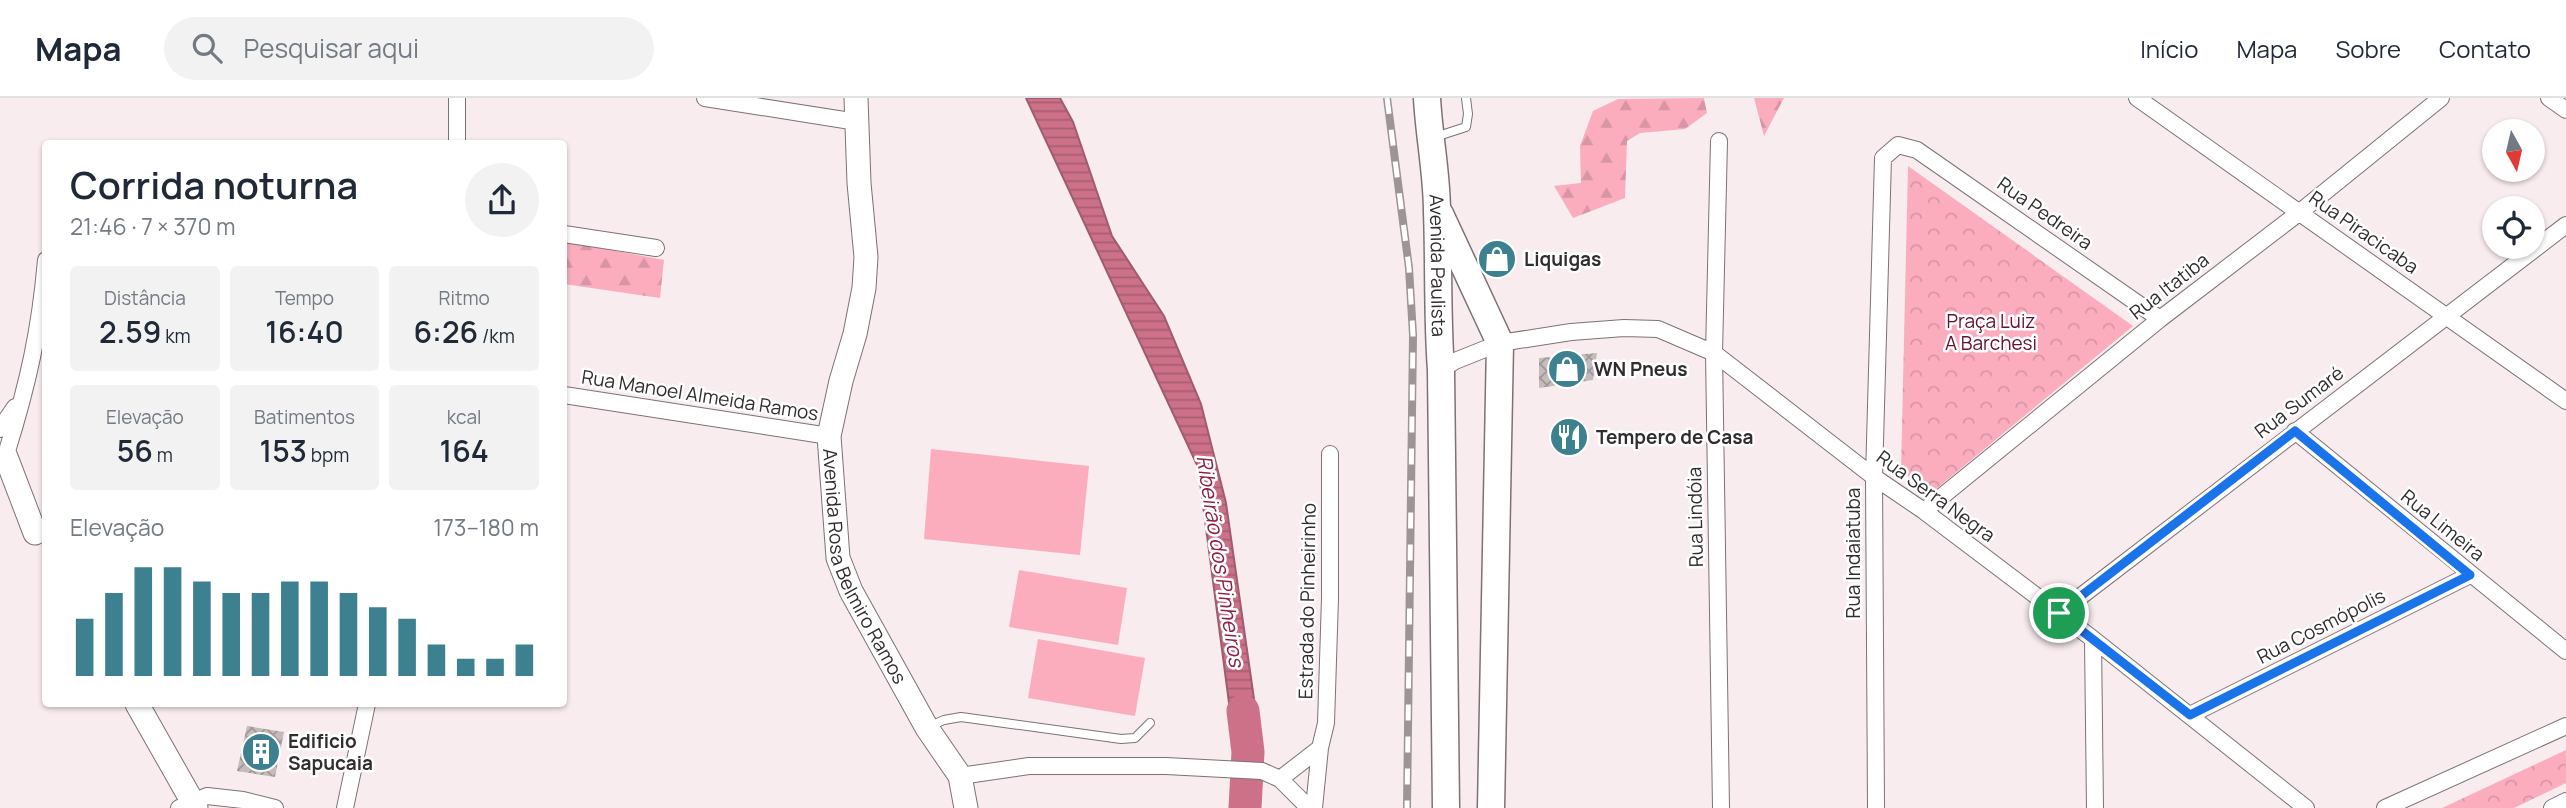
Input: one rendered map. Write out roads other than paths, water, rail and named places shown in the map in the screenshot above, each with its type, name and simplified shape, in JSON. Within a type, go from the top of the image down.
[{"type":"main road","name":"Avenida Rosa Belmiro Ramos","points":[[856,98],[859,183],[866,257],[864,288],[855,334],[841,381],[830,436],[838,558],[851,591],[928,728],[960,776],[966,808]]},
{"type":"main road","points":[[1427,98],[1437,209]]},
{"type":"main road","name":"Avenida Paulista","points":[[1437,209],[1500,343],[1490,808]]},
{"type":"main road","name":"Avenida Paulista","points":[[1437,209],[1446,808]]},
{"type":"main road","points":[[2,448],[40,540]]},
{"type":"main road","points":[[0,482],[40,540]]},
{"type":"main road","points":[[139,707],[190,806]]},
{"type":"street","points":[[457,98],[457,140]]},
{"type":"street","points":[[705,98],[857,122]]},
{"type":"street","name":"Rua Piracicaba","points":[[2137,98],[2566,401]]},
{"type":"street","name":"Rua Itatiba","points":[[1924,511],[2160,319],[2300,212],[2441,98]]},
{"type":"street","points":[[2549,98],[2566,110]]},
{"type":"street","name":"Rua Lindóia","points":[[1719,141],[1714,352],[1721,808]]},
{"type":"street","name":"Rua Indaiatuba","points":[[1876,808],[1874,477],[1883,158],[1898,145],[1905,145]]},
{"type":"street","name":"Rua Pedreira","points":[[1905,145],[1917,150],[2160,319]]},
{"type":"street","name":"Rua Sumaré","points":[[2059,613],[2566,225]]},
{"type":"street","points":[[567,234],[656,248]]},
{"type":"street","points":[[2,448],[26,391],[42,321]]},
{"type":"street","name":"Rua Serra Negra","points":[[1441,370],[1455,361],[1500,343],[1571,331],[1658,329],[1714,352],[1874,477],[1924,511],[2093,639],[2306,808]]},
{"type":"street","points":[[2,448],[26,391]]},
{"type":"street","name":"Rua Manoel Almeida Ramos","points":[[567,396],[830,436]]},
{"type":"street","name":"Rua Limeira","points":[[2295,431],[2566,651]]},
{"type":"street","name":"Estrada do Pinheirinho","points":[[1311,808],[1326,723],[1330,612],[1329,454]]},
{"type":"street","name":"Rua Cosmópolis","points":[[2190,715],[2470,575]]},
{"type":"street","points":[[2093,639],[2095,808]]},
{"type":"street","points":[[345,808],[367,707]]},
{"type":"street","points":[[2385,808],[2566,726]]},
{"type":"street","points":[[1280,779],[1320,748]]},
{"type":"street","name":"Estrada do Pinheirinho","points":[[960,776],[1029,766],[1262,771],[1280,779],[1311,808]]},
{"type":"street","points":[[190,806],[207,796],[243,800],[275,808]]},
{"type":"street","points":[[2552,808],[2566,802]]},
{"type":"lane","points":[[1429,139],[1466,127],[1466,98]]},
{"type":"lane","points":[[928,728],[961,716],[1121,739],[1135,738],[1150,723]]},
{"type":"water","points":[[1026,98],[1060,98],[1073,122],[1112,236],[1164,316],[1201,404],[1226,503],[1262,755],[1236,756],[1198,467]]},
{"type":"water","points":[[1236,781],[1260,791],[1260,808],[1235,808]]},
{"type":"waterway","name":"Ribeirão dos Pinheiros","points":[[1243,711],[1248,752],[1245,808]]},
{"type":"railway","points":[[1387,98],[1409,268],[1413,335],[1407,808]]},
{"type":"place","name":"Liquigas","points":[[1497,259]]},
{"type":"place","name":"WN Pneus","points":[[1567,369]]},
{"type":"place","name":"Tempero de Casa","points":[[1569,437]]},
{"type":"place","name":"Edificio Sapucaia","points":[[261,752]]},
{"type":"park label","name":"Praça Luiz A Barchesi","points":[[1991,332]]}]
